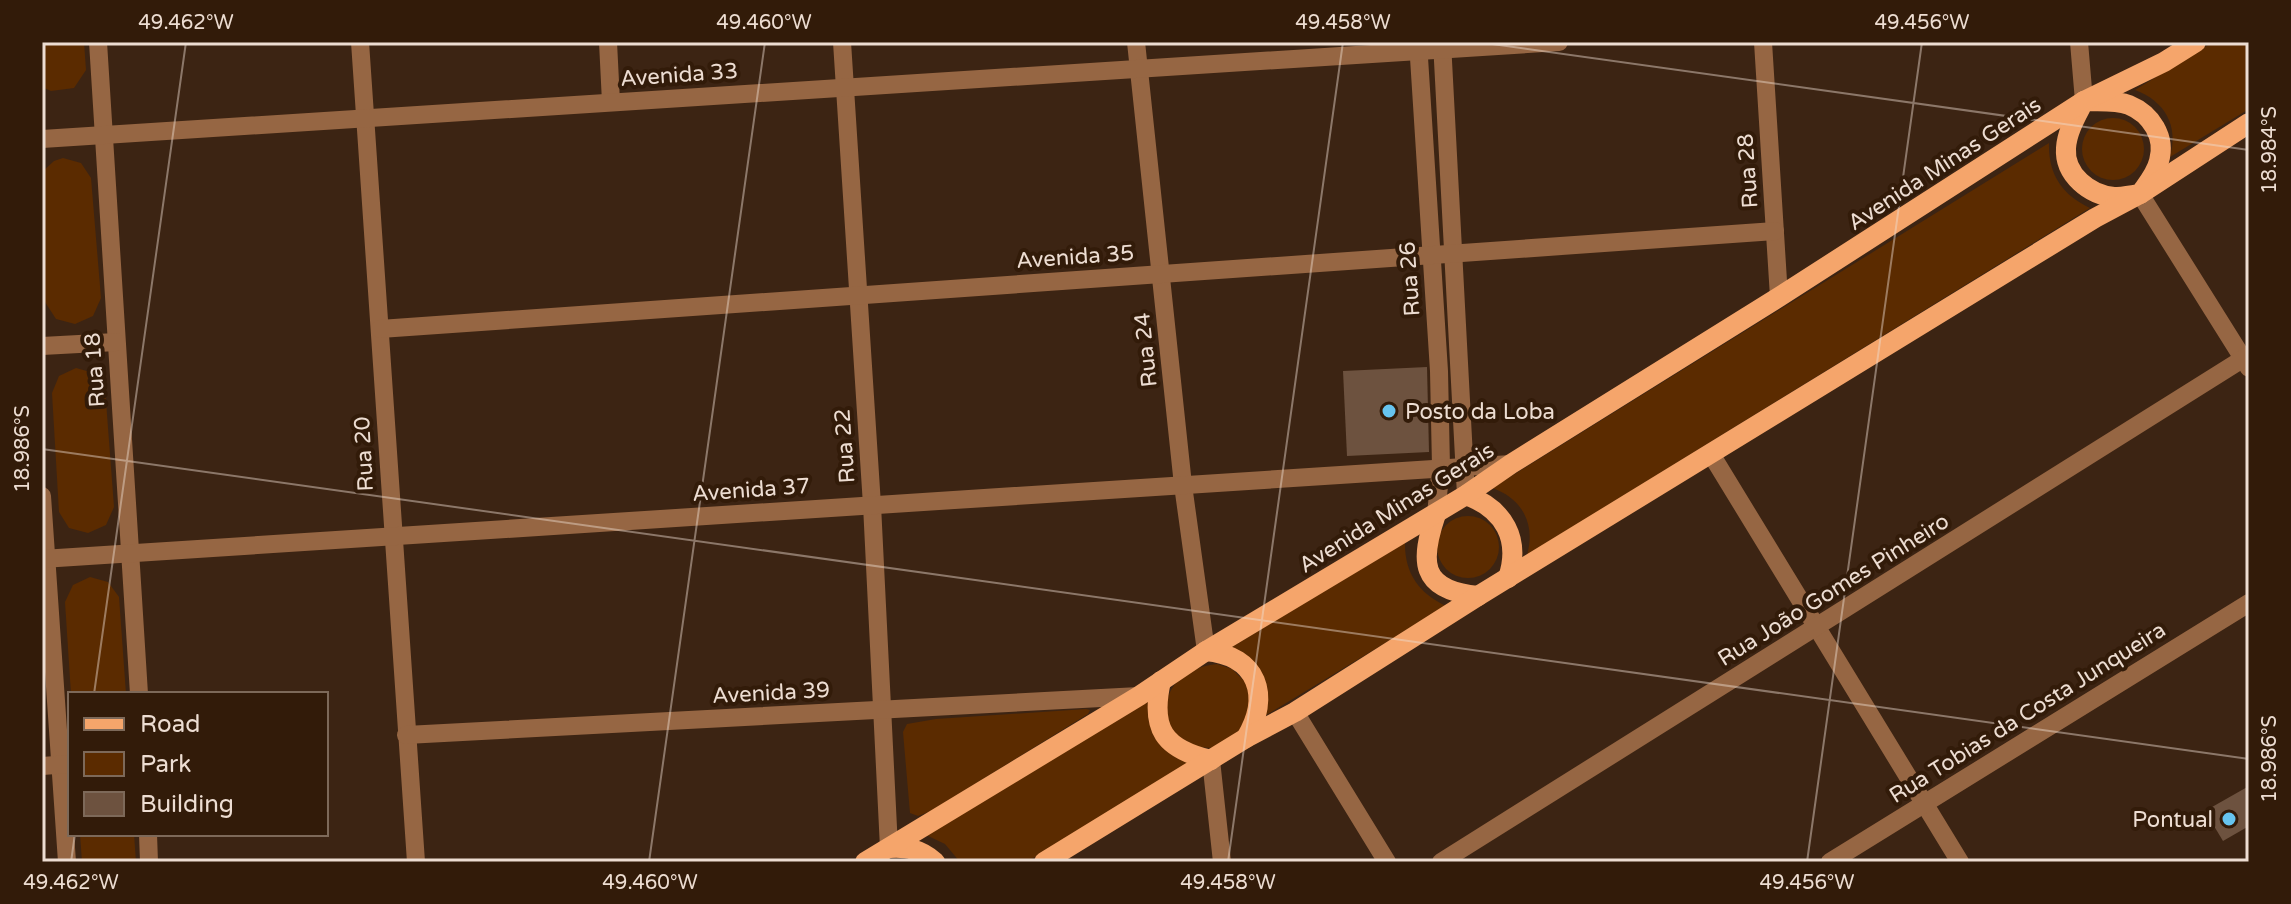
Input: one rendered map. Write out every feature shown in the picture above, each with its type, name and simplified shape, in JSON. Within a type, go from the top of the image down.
[{"type":"main road","name":"Avenida Minas Gerais","points":[[865,862],[1139,696],[1206,651],[1436,514],[2084,101],[2164,62],[2196,42]]},
{"type":"main road","points":[[2084,101],[2125,104],[2142,112],[2154,125],[2160,142],[2160,161],[2140,194],[2115,197],[2091,191],[2072,174],[2066,150],[2072,126],[2084,101]]},
{"type":"main road","points":[[1044,862],[1246,738],[1295,712],[1478,596],[2095,218],[2140,194],[2249,123]]},
{"type":"main road","points":[[1466,495],[1486,503],[1506,523],[1514,550],[1508,578]]},
{"type":"main road","points":[[1436,514],[1425,557],[1428,572],[1442,585],[1459,594],[1478,596]]},
{"type":"main road","points":[[1206,651],[1235,658],[1255,680],[1259,709],[1246,738]]},
{"type":"main road","points":[[1161,681],[1157,698],[1163,732],[1172,746],[1188,755],[1211,760]]},
{"type":"main road","points":[[889,848],[907,847],[935,862]]},
{"type":"street","name":"Rua 18","points":[[98,42],[139,692]]},
{"type":"street","name":"Rua 20","points":[[360,42],[416,862]]},
{"type":"street","points":[[608,42],[611,102]]},
{"type":"street","name":"Rua 22","points":[[842,42],[872,505],[889,848]]},
{"type":"street","name":"Rua 24","points":[[1136,42],[1183,485],[1206,651]]},
{"type":"street","points":[[1246,42],[1248,62]]},
{"type":"street","name":"Avenida 33","points":[[42,139],[1248,62],[1418,46],[1559,42]]},
{"type":"street","name":"Rua 28","points":[[1763,42],[1779,297]]},
{"type":"street","points":[[2079,42],[2084,101]]},
{"type":"street","name":"Rua 26","points":[[1418,46],[1439,371],[1441,467],[1436,514]]},
{"type":"street","points":[[1443,46],[1466,495]]},
{"type":"street","points":[[2140,194],[2247,360]]},
{"type":"street","name":"Avenida 35","points":[[380,329],[1775,231]]},
{"type":"street","points":[[42,346],[116,342]]},
{"type":"street","name":"Rua João Gomes Pinheiro","points":[[1441,862],[2247,360]]},
{"type":"street","points":[[1439,371],[1461,369]]},
{"type":"street","points":[[1711,454],[1960,862]]},
{"type":"street","name":"Avenida 37","points":[[44,559],[1511,464]]},
{"type":"street","points":[[42,496],[67,862]]},
{"type":"street","name":"Rua Tobias da Costa Junqueira","points":[[1830,862],[2249,603]]},
{"type":"street","name":"Avenida 39","points":[[406,735],[1139,696]]},
{"type":"street","points":[[1295,712],[1387,862]]},
{"type":"street","points":[[1211,760],[1222,862]]},
{"type":"street","points":[[148,836],[149,862]]},
{"type":"green space","points":[[42,42],[84,42],[86,70],[74,88],[51,91],[42,87]]},
{"type":"green space","points":[[2213,42],[2249,42],[2249,109],[2170,157],[2173,135],[2167,116],[2154,101],[2135,90]]},
{"type":"green space","points":[[2113,118],[2135,127],[2144,149],[2135,171],[2113,180],[2091,171],[2082,149],[2091,127]]},
{"type":"green space","points":[[2049,143],[2054,174],[2064,190],[2090,208],[1527,555],[1530,533],[1524,514],[1511,498],[1492,488]]},
{"type":"green space","points":[[63,158],[81,163],[91,178],[101,298],[93,316],[75,324],[56,319],[45,302],[42,172],[54,161]]},
{"type":"green space","points":[[76,368],[94,373],[105,388],[114,507],[106,525],[88,533],[69,528],[59,512],[52,393],[59,376]]},
{"type":"green space","points":[[1468,516],[1490,525],[1499,547],[1490,569],[1468,578],[1446,569],[1437,547],[1446,525]]},
{"type":"green space","points":[[1405,541],[1410,572],[1420,588],[1446,606],[1263,717],[1227,650]]},
{"type":"green space","points":[[90,577],[108,582],[119,597],[126,692],[71,692],[65,602],[73,585]]},
{"type":"green space","points":[[1217,664],[1232,669],[1250,687],[1251,713],[1245,728],[1213,748],[1197,747],[1169,731],[1166,705],[1174,685],[1182,677]]},
{"type":"green space","points":[[1148,698],[1149,722],[1188,763],[1027,862],[960,862],[945,844],[926,835]]},
{"type":"green space","points":[[1090,710],[1088,714],[931,811],[918,816],[910,813],[903,732],[907,724],[936,719]]},
{"type":"green space","points":[[80,836],[134,836],[136,862],[82,862]]},
{"type":"building","name":"Posto da Loba","points":[[1427,367],[1429,452],[1347,456],[1343,371]]},
{"type":"building","name":"Pontual","points":[[2249,786],[2249,826],[2223,841],[2205,811]]},
{"type":"place","name":"Posto da Loba","points":[[1389,411]]},
{"type":"place","name":"Pontual","points":[[2229,819]]}]
